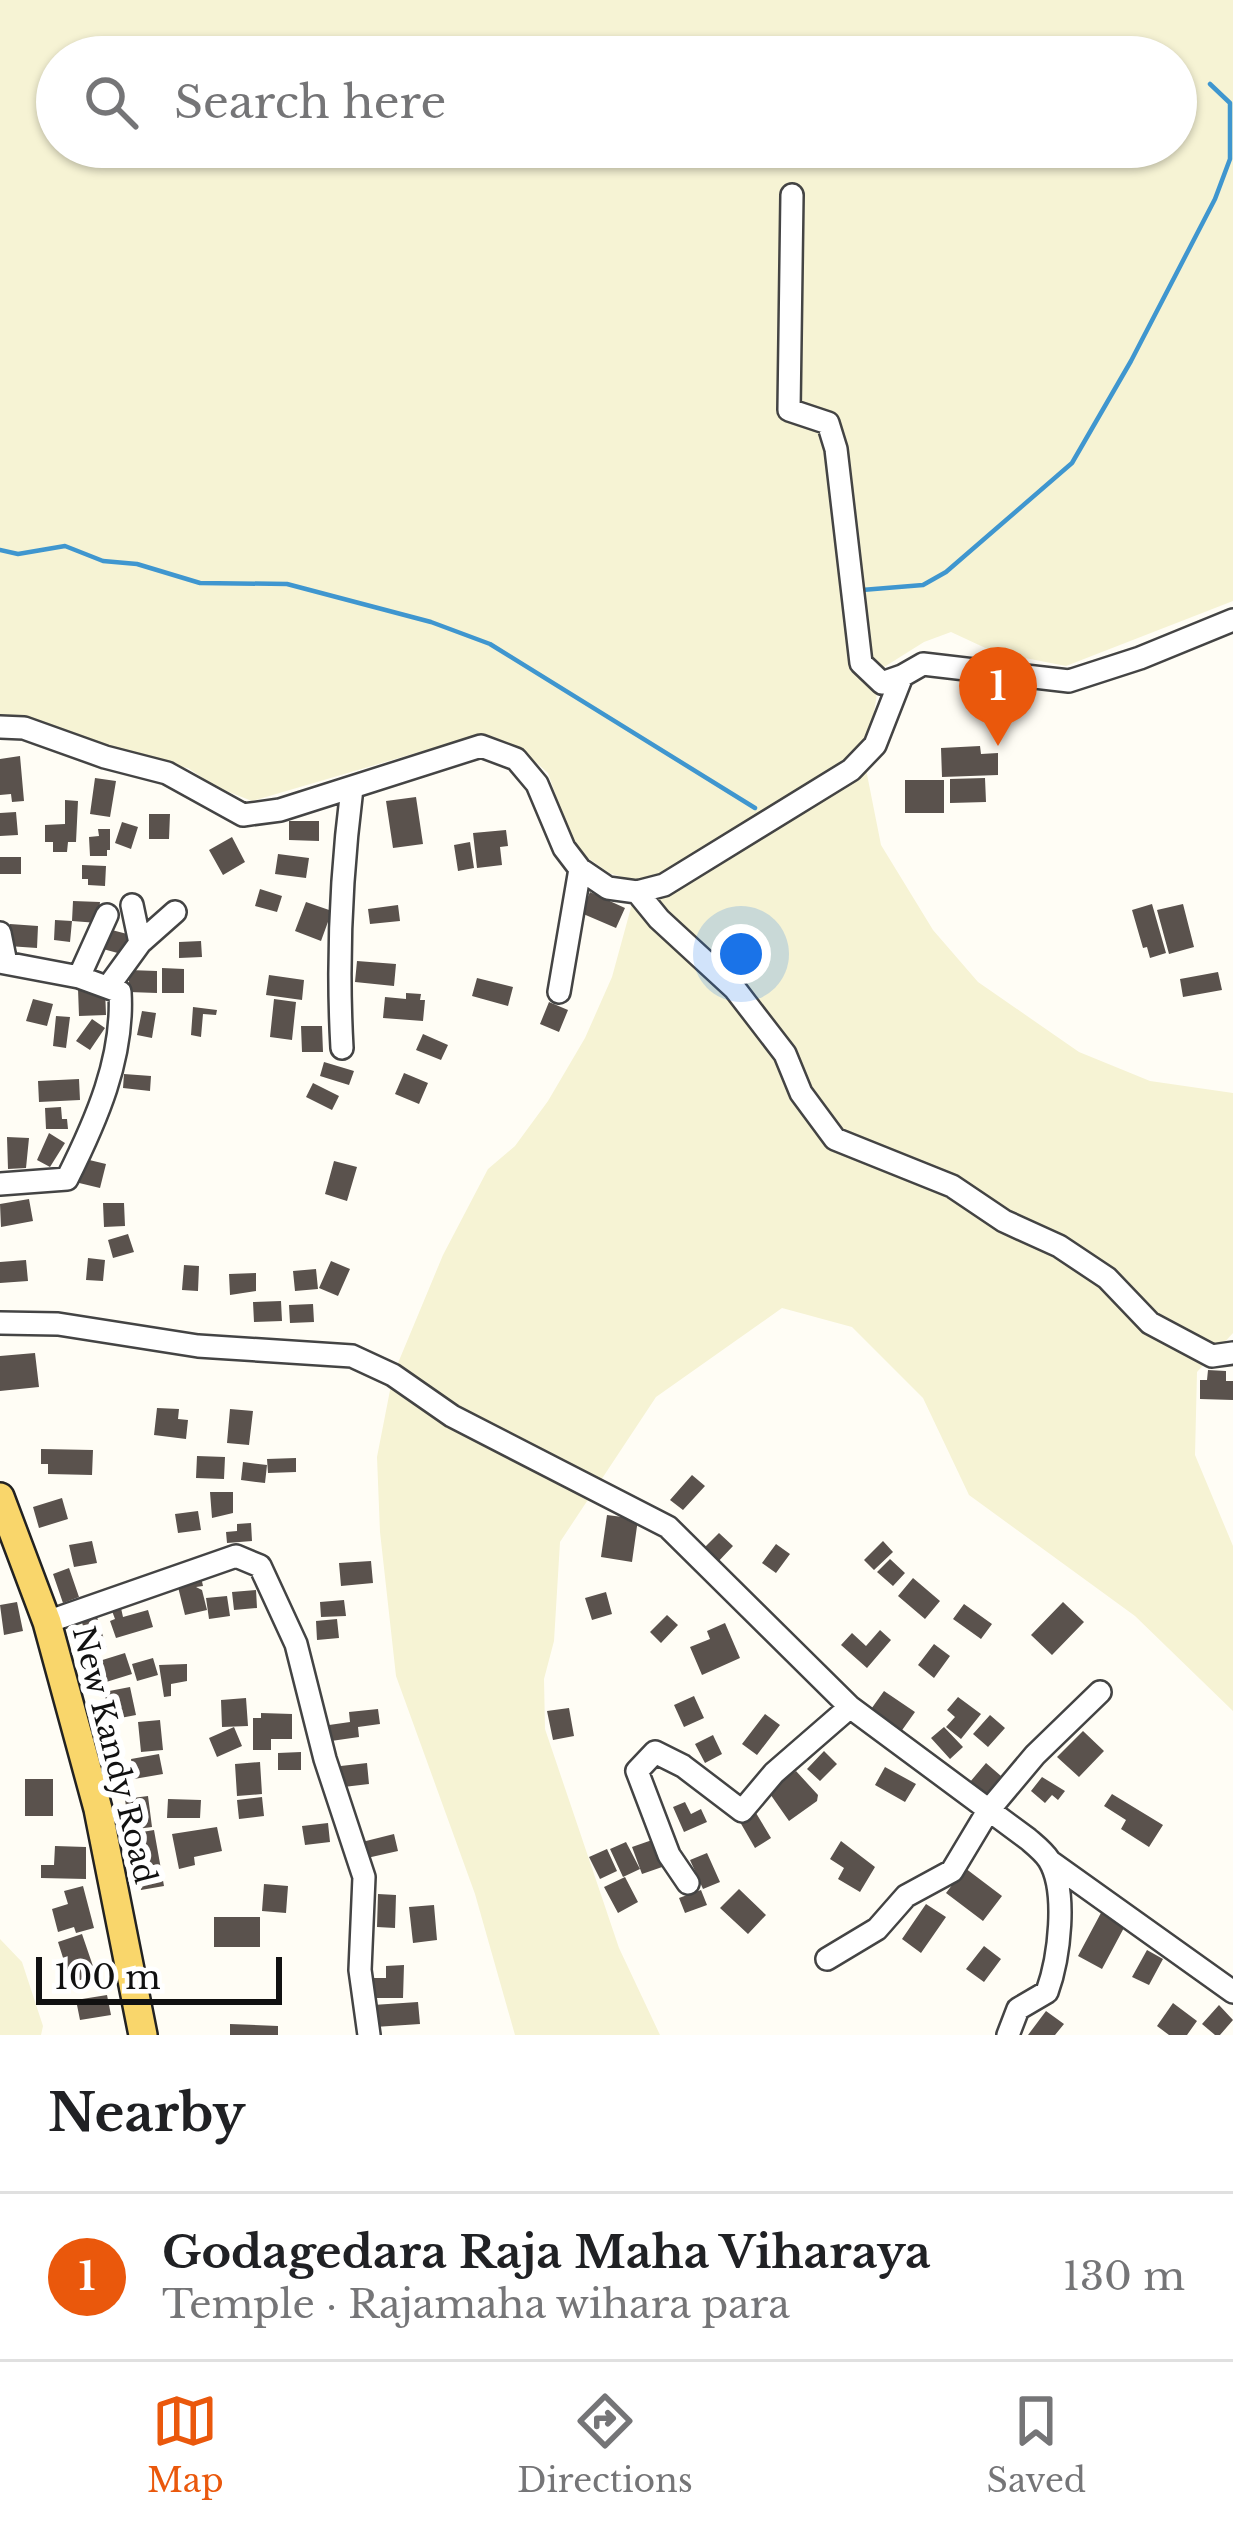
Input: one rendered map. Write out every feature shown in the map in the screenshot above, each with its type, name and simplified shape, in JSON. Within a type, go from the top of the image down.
[{"type":"main road","name":"New Kandy Road","points":[[0,1497],[47,1622],[98,1809],[143,2035]]},
{"type":"street","points":[[792,195],[789,410],[828,423],[836,449],[861,663],[882,683],[923,664],[1069,681],[1233,620]]},
{"type":"street","points":[[0,727],[24,728],[166,773],[243,814],[280,810],[481,746],[516,759],[537,784],[564,848],[580,869],[608,888],[637,892],[664,885],[850,770],[875,745],[902,676]]},
{"type":"street","points":[[342,1048],[338,975],[352,788]]},
{"type":"street","points":[[559,992],[580,869]]},
{"type":"street","points":[[637,892],[659,920],[735,989],[784,1054],[801,1093],[835,1138],[952,1186],[1004,1221],[1059,1246],[1107,1278],[1150,1323],[1212,1356],[1233,1352]]},
{"type":"street","points":[[132,905],[140,943]]},
{"type":"street","points":[[108,987],[140,943],[175,912]]},
{"type":"street","points":[[79,977],[106,915]]},
{"type":"street","points":[[0,933],[3,962],[79,977],[120,992],[122,1017],[101,1110],[68,1179],[0,1184]]},
{"type":"street","points":[[0,1323],[58,1324],[198,1346],[352,1357],[393,1375],[452,1416],[668,1527],[850,1707],[1028,1839],[1051,1862],[1233,1993]]},
{"type":"street","points":[[47,1622],[236,1556],[260,1566],[296,1644],[325,1759],[364,1877],[360,1970],[369,2035]]},
{"type":"street","points":[[827,1959],[877,1929],[906,1896],[952,1871],[988,1811],[1035,1755],[1100,1692]]},
{"type":"street","points":[[688,1882],[669,1855],[637,1771],[655,1752],[683,1766],[742,1811],[774,1773],[850,1707]]},
{"type":"street","points":[[1008,2035],[1018,2009],[1047,1992],[1057,1966],[1060,1909],[1051,1862]]},
{"type":"shaded area","points":[[0,0],[1233,0],[1233,601],[1066,666],[994,652],[951,632],[924,642],[881,669],[872,725],[862,749],[881,845],[933,930],[978,982],[1079,1052],[1150,1081],[1233,1093],[1233,1333],[1197,1372],[1195,1455],[1233,1546],[1233,1711],[1135,1616],[969,1495],[923,1398],[852,1327],[782,1308],[656,1397],[560,1542],[554,1641],[544,1679],[545,1729],[619,1948],[660,2035],[515,2035],[475,1894],[396,1676],[377,1457],[393,1375],[443,1255],[488,1169],[515,1146],[585,1038],[612,977],[638,882],[609,873],[574,848],[548,773],[492,736],[450,743],[252,801],[216,787],[188,768],[130,761],[49,725],[0,722]]},
{"type":"shaded area","points":[[0,1939],[22,1962],[43,2026],[41,2035],[0,2035]]},
{"type":"building","points":[[980,746],[981,754],[998,753],[998,775],[942,777],[941,748]]},
{"type":"building","points":[[20,756],[24,801],[12,802],[11,794],[0,795],[0,759]]},
{"type":"building","points":[[95,778],[116,781],[110,817],[90,814]]},
{"type":"building","points":[[985,778],[986,802],[950,803],[950,779]]},
{"type":"building","points":[[905,780],[944,780],[944,813],[905,813]]},
{"type":"building","points":[[416,797],[423,844],[393,848],[386,801]]},
{"type":"building","points":[[65,800],[78,801],[76,842],[68,842],[67,852],[53,852],[53,842],[45,842],[45,825],[65,824]]},
{"type":"building","points":[[16,812],[18,835],[0,836],[0,813]]},
{"type":"building","points":[[149,814],[170,814],[169,839],[149,839]]},
{"type":"building","points":[[289,821],[319,821],[319,841],[289,840]]},
{"type":"building","points":[[122,822],[138,827],[131,849],[115,843]]},
{"type":"building","points":[[98,829],[110,829],[107,856],[90,856],[89,837],[99,836]]},
{"type":"building","points":[[506,830],[508,846],[500,847],[502,865],[477,868],[473,833]]},
{"type":"building","points":[[232,837],[245,862],[223,875],[209,850]]},
{"type":"building","points":[[470,842],[474,868],[458,871],[454,845]]},
{"type":"building","points":[[278,854],[309,858],[306,878],[275,874]]},
{"type":"building","points":[[0,857],[21,857],[21,874],[0,874]]},
{"type":"building","points":[[82,865],[106,866],[105,886],[88,885],[88,879],[82,879]]},
{"type":"building","points":[[260,889],[282,896],[277,912],[255,906]]},
{"type":"building","points":[[590,892],[625,908],[616,928],[581,913]]},
{"type":"building","points":[[73,901],[100,902],[98,923],[72,921]]},
{"type":"building","points":[[306,902],[332,911],[321,941],[295,931]]},
{"type":"building","points":[[1152,904],[1166,953],[1150,958],[1132,910]]},
{"type":"building","points":[[1183,904],[1194,947],[1169,954],[1157,910]]},
{"type":"building","points":[[398,905],[400,921],[370,924],[368,909]]},
{"type":"building","points":[[55,920],[72,921],[70,942],[54,940]]},
{"type":"building","points":[[10,924],[38,926],[37,948],[8,946]]},
{"type":"building","points":[[108,929],[131,935],[125,955],[103,949]]},
{"type":"building","points":[[201,941],[202,957],[179,958],[179,942]]},
{"type":"building","points":[[357,961],[396,964],[394,986],[355,982]]},
{"type":"building","points":[[162,968],[184,969],[184,993],[162,993]]},
{"type":"building","points":[[129,970],[157,971],[157,993],[129,992]]},
{"type":"building","points":[[1218,972],[1222,990],[1183,997],[1180,979]]},
{"type":"building","points":[[269,975],[304,980],[302,1000],[266,995]]},
{"type":"building","points":[[477,978],[513,987],[508,1006],[472,996]]},
{"type":"building","points":[[105,988],[106,1015],[79,1016],[78,989]]},
{"type":"building","points":[[406,993],[421,994],[420,1000],[425,1000],[423,1021],[383,1018],[385,997],[406,999]]},
{"type":"building","points":[[33,999],[53,1004],[47,1026],[26,1021]]},
{"type":"building","points":[[274,999],[296,1002],[292,1040],[270,1037]]},
{"type":"building","points":[[549,1002],[568,1010],[559,1032],[540,1024]]},
{"type":"building","points":[[193,1007],[217,1010],[216,1015],[203,1014],[201,1037],[191,1035]]},
{"type":"building","points":[[142,1011],[156,1013],[152,1038],[137,1035]]},
{"type":"building","points":[[56,1016],[70,1017],[66,1048],[53,1046]]},
{"type":"building","points":[[92,1019],[105,1028],[90,1050],[76,1041]]},
{"type":"building","points":[[301,1026],[322,1026],[323,1052],[302,1052]]},
{"type":"building","points":[[423,1034],[448,1045],[441,1060],[416,1050]]},
{"type":"building","points":[[324,1062],[354,1071],[349,1085],[320,1076]]},
{"type":"building","points":[[404,1073],[428,1083],[419,1104],[395,1094]]},
{"type":"building","points":[[124,1074],[151,1076],[150,1091],[123,1088]]},
{"type":"building","points":[[79,1079],[80,1100],[39,1102],[38,1081]]},
{"type":"building","points":[[313,1083],[339,1096],[332,1110],[306,1097]]},
{"type":"building","points":[[61,1107],[68,1129],[46,1129],[45,1108]]},
{"type":"building","points":[[49,1133],[65,1143],[50,1167],[37,1160]]},
{"type":"building","points":[[7,1137],[29,1138],[26,1168],[8,1169]]},
{"type":"building","points":[[81,1158],[106,1164],[100,1188],[75,1182]]},
{"type":"building","points":[[334,1161],[357,1167],[347,1201],[325,1194]]},
{"type":"building","points":[[29,1199],[33,1221],[1,1227],[0,1204]]},
{"type":"building","points":[[103,1203],[124,1203],[125,1226],[104,1227]]},
{"type":"building","points":[[128,1234],[134,1252],[113,1258],[108,1240]]},
{"type":"building","points":[[88,1258],[105,1260],[103,1281],[86,1280]]},
{"type":"building","points":[[26,1260],[28,1281],[0,1283],[0,1262]]},
{"type":"building","points":[[331,1261],[350,1269],[338,1296],[319,1288]]},
{"type":"building","points":[[184,1265],[199,1266],[198,1291],[182,1290]]},
{"type":"building","points":[[316,1269],[318,1289],[295,1291],[293,1271]]},
{"type":"building","points":[[256,1273],[256,1291],[230,1295],[229,1274]]},
{"type":"building","points":[[281,1301],[282,1321],[254,1322],[253,1302]]},
{"type":"building","points":[[313,1304],[314,1322],[290,1323],[289,1305]]},
{"type":"building","points":[[35,1353],[39,1387],[0,1391],[0,1356]]},
{"type":"building","points":[[1208,1370],[1226,1371],[1226,1381],[1233,1381],[1233,1400],[1200,1399],[1200,1380],[1207,1380]]},
{"type":"building","points":[[157,1408],[179,1409],[178,1419],[188,1420],[186,1439],[154,1435]]},
{"type":"building","points":[[230,1409],[253,1411],[249,1445],[227,1443]]},
{"type":"building","points":[[41,1449],[93,1450],[92,1475],[48,1474],[48,1464],[41,1464]]},
{"type":"building","points":[[197,1456],[225,1457],[224,1479],[196,1478]]},
{"type":"building","points":[[296,1458],[296,1472],[268,1473],[267,1459]]},
{"type":"building","points":[[243,1462],[267,1465],[265,1483],[241,1480]]},
{"type":"building","points":[[692,1475],[705,1486],[683,1510],[670,1500]]},
{"type":"building","points":[[210,1492],[233,1492],[233,1513],[212,1518]]},
{"type":"building","points":[[62,1498],[68,1519],[39,1528],[33,1507]]},
{"type":"building","points":[[198,1511],[201,1530],[178,1533],[175,1514]]},
{"type":"building","points":[[607,1515],[638,1519],[632,1562],[601,1557]]},
{"type":"building","points":[[251,1523],[252,1541],[227,1543],[226,1532],[237,1531],[237,1524]]},
{"type":"building","points":[[719,1533],[733,1546],[715,1565],[701,1551]]},
{"type":"building","points":[[92,1541],[97,1563],[74,1567],[69,1545]]},
{"type":"building","points":[[883,1541],[893,1552],[874,1570],[864,1560]]},
{"type":"building","points":[[776,1544],[790,1554],[776,1573],[762,1563]]},
{"type":"building","points":[[890,1559],[905,1573],[893,1586],[877,1572]]},
{"type":"building","points":[[371,1561],[373,1583],[341,1586],[339,1563]]},
{"type":"building","points":[[69,1568],[79,1597],[63,1603],[53,1574]]},
{"type":"building","points":[[201,1577],[203,1586],[196,1587],[202,1590],[207,1610],[185,1615],[177,1583]]},
{"type":"building","points":[[913,1578],[940,1601],[925,1619],[898,1596]]},
{"type":"building","points":[[256,1590],[257,1608],[234,1610],[232,1592]]},
{"type":"building","points":[[606,1592],[612,1614],[592,1620],[585,1598]]},
{"type":"building","points":[[227,1596],[230,1616],[209,1619],[206,1598]]},
{"type":"building","points":[[344,1600],[346,1616],[321,1617],[320,1602]]},
{"type":"building","points":[[17,1602],[23,1631],[4,1635],[0,1605]]},
{"type":"building","points":[[1063,1602],[1084,1622],[1052,1655],[1031,1635]]},
{"type":"building","points":[[964,1604],[992,1624],[981,1639],[953,1619]]},
{"type":"building","points":[[121,1608],[123,1617],[148,1610],[153,1627],[116,1638],[110,1621],[115,1619],[112,1611]]},
{"type":"building","points":[[96,1614],[107,1649],[91,1654],[81,1619]]},
{"type":"building","points":[[667,1615],[678,1625],[661,1643],[650,1632]]},
{"type":"building","points":[[337,1619],[339,1638],[317,1640],[316,1621]]},
{"type":"building","points":[[725,1623],[740,1658],[702,1675],[690,1647],[710,1639],[707,1631]]},
{"type":"building","points":[[880,1630],[891,1640],[867,1668],[841,1645],[852,1633],[866,1646]]},
{"type":"building","points":[[934,1644],[950,1656],[934,1678],[918,1665]]},
{"type":"building","points":[[125,1653],[132,1674],[103,1683],[96,1662]]},
{"type":"building","points":[[153,1658],[158,1675],[137,1681],[132,1664]]},
{"type":"building","points":[[187,1664],[187,1681],[171,1684],[171,1696],[164,1697],[159,1665]]},
{"type":"building","points":[[130,1687],[136,1715],[110,1720],[104,1692]]},
{"type":"building","points":[[884,1691],[915,1712],[900,1733],[869,1712]]},
{"type":"building","points":[[694,1696],[704,1718],[684,1727],[674,1705]]},
{"type":"building","points":[[958,1697],[981,1714],[961,1739],[946,1727],[955,1717],[947,1710]]},
{"type":"building","points":[[246,1698],[248,1726],[222,1727],[221,1700]]},
{"type":"building","points":[[569,1708],[574,1736],[553,1740],[547,1711]]},
{"type":"building","points":[[378,1709],[380,1724],[358,1727],[359,1737],[324,1742],[322,1726],[350,1722],[349,1712]]},
{"type":"building","points":[[261,1713],[292,1714],[292,1739],[271,1739],[271,1750],[253,1750],[253,1718],[261,1718]]},
{"type":"building","points":[[765,1714],[780,1725],[757,1755],[742,1744]]},
{"type":"building","points":[[990,1715],[1005,1728],[988,1747],[973,1734]]},
{"type":"building","points":[[160,1720],[163,1750],[141,1752],[138,1722]]},
{"type":"building","points":[[234,1727],[242,1746],[217,1757],[209,1738]]},
{"type":"building","points":[[944,1727],[963,1747],[950,1759],[931,1738]]},
{"type":"building","points":[[1083,1731],[1104,1751],[1079,1777],[1057,1757]]},
{"type":"building","points":[[713,1735],[722,1754],[705,1763],[695,1744]]},
{"type":"building","points":[[824,1751],[837,1764],[820,1781],[807,1769]]},
{"type":"building","points":[[301,1752],[301,1770],[278,1770],[278,1753]]},
{"type":"building","points":[[159,1754],[163,1774],[134,1779],[131,1759]]},
{"type":"building","points":[[260,1762],[262,1794],[237,1796],[235,1764]]},
{"type":"building","points":[[367,1763],[369,1784],[335,1788],[332,1767]]},
{"type":"building","points":[[986,1763],[1001,1776],[986,1795],[970,1782]]},
{"type":"building","points":[[885,1767],[916,1784],[905,1802],[875,1785]]},
{"type":"building","points":[[796,1771],[818,1795],[817,1801],[789,1821],[768,1791]]},
{"type":"building","points":[[1042,1777],[1065,1791],[1058,1800],[1052,1795],[1045,1803],[1031,1791]]},
{"type":"building","points":[[25,1779],[53,1779],[53,1816],[25,1816]]},
{"type":"building","points":[[1112,1794],[1163,1825],[1149,1847],[1121,1829],[1126,1820],[1104,1806]]},
{"type":"building","points":[[148,1796],[152,1827],[129,1830],[125,1799]]},
{"type":"building","points":[[262,1797],[264,1816],[239,1819],[237,1800]]},
{"type":"building","points":[[168,1799],[201,1800],[200,1818],[167,1818]]},
{"type":"building","points":[[685,1802],[691,1814],[701,1809],[707,1822],[684,1832],[673,1807]]},
{"type":"building","points":[[756,1813],[771,1838],[755,1848],[740,1822]]},
{"type":"building","points":[[328,1823],[330,1842],[305,1845],[302,1826]]},
{"type":"building","points":[[217,1827],[222,1851],[194,1857],[195,1865],[179,1869],[172,1834]]},
{"type":"building","points":[[154,1830],[164,1886],[141,1890],[130,1834]]},
{"type":"building","points":[[394,1834],[398,1851],[367,1858],[362,1842]]},
{"type":"building","points":[[655,1839],[665,1866],[642,1874],[632,1847]]},
{"type":"building","points":[[841,1841],[875,1867],[860,1892],[838,1879],[844,1868],[830,1859]]},
{"type":"building","points":[[626,1842],[640,1869],[623,1877],[610,1849]]},
{"type":"building","points":[[55,1846],[86,1847],[86,1879],[41,1878],[41,1865],[54,1865]]},
{"type":"building","points":[[607,1849],[617,1871],[600,1879],[589,1857]]},
{"type":"building","points":[[707,1853],[720,1882],[703,1889],[690,1860]]},
{"type":"building","points":[[965,1868],[1002,1896],[983,1921],[946,1893]]},
{"type":"building","points":[[625,1877],[638,1902],[618,1913],[604,1887]]},
{"type":"building","points":[[264,1884],[288,1886],[286,1913],[262,1911]]},
{"type":"building","points":[[83,1886],[94,1928],[58,1932],[52,1909],[68,1904],[64,1891]]},
{"type":"building","points":[[739,1889],[766,1915],[748,1934],[720,1908]]},
{"type":"building","points":[[701,1890],[707,1905],[685,1913],[679,1898]]},
{"type":"building","points":[[378,1894],[396,1895],[395,1928],[377,1927]]},
{"type":"building","points":[[926,1904],[946,1917],[921,1953],[902,1939]]},
{"type":"building","points":[[434,1905],[437,1940],[413,1943],[409,1907]]},
{"type":"building","points":[[1102,1911],[1126,1924],[1102,1969],[1078,1956]]},
{"type":"building","points":[[214,1917],[260,1917],[260,1947],[214,1947]]},
{"type":"building","points":[[82,1934],[96,1975],[71,1983],[58,1942]]},
{"type":"building","points":[[984,1946],[1001,1959],[984,1982],[966,1969]]},
{"type":"building","points":[[1147,1950],[1163,1959],[1149,1985],[1132,1977]]},
{"type":"building","points":[[404,1965],[403,1998],[367,1998],[367,1978],[386,1978],[386,1966]]},
{"type":"building","points":[[107,1995],[111,2015],[80,2020],[76,2000]]},
{"type":"building","points":[[418,2002],[420,2024],[375,2027],[373,2005]]},
{"type":"building","points":[[1173,2003],[1197,2021],[1187,2035],[1169,2035],[1157,2026]]},
{"type":"building","points":[[1219,2005],[1233,2020],[1215,2035],[1202,2024]]},
{"type":"building","points":[[1046,2011],[1064,2024],[1055,2035],[1028,2035]]},
{"type":"building","points":[[230,2024],[278,2026],[278,2035],[230,2035]]},
{"type":"waterway","points":[[862,590],[923,585],[946,572],[1072,463],[1131,361],[1215,199],[1230,159],[1230,103],[1210,84]]},
{"type":"waterway","points":[[0,550],[18,554],[65,546],[103,561],[137,564],[200,583],[287,584],[431,622],[490,644],[755,808]]},
{"type":"place","name":"Godagedara Raja Maha Viharaya","points":[[998,746]]}]
